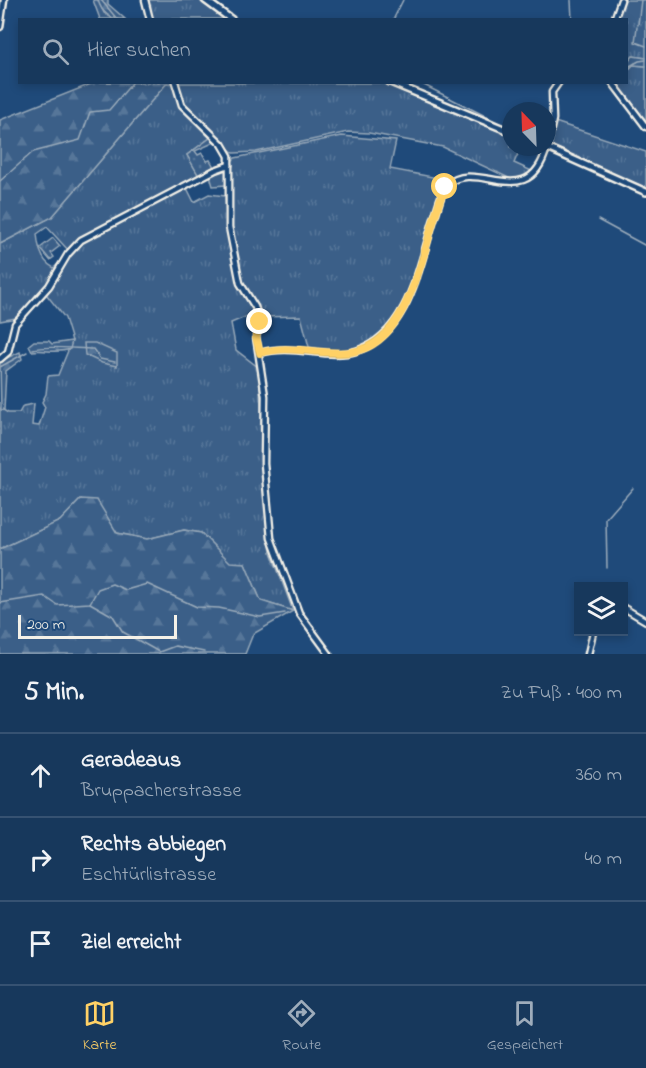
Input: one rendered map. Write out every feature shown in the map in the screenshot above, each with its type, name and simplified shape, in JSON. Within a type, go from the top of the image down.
[{"type":"street","points":[[0,27],[4,0]]},
{"type":"street","points":[[145,0],[150,18]]},
{"type":"street","points":[[205,0],[229,18]]},
{"type":"street","points":[[615,18],[621,0]]},
{"type":"street","points":[[176,84],[182,105],[225,147],[229,165],[229,227],[240,283],[255,307],[260,322],[256,337],[265,396],[264,463],[271,538],[299,613],[329,654]]},
{"type":"street","points":[[395,84],[502,128]]},
{"type":"street","points":[[553,102],[552,92],[558,84]]},
{"type":"street","points":[[614,84],[646,127]]},
{"type":"street","points":[[556,152],[646,192]]},
{"type":"street","points":[[260,353],[288,348],[340,353],[355,351],[376,341],[387,333],[402,312],[447,184],[462,177],[523,180],[539,170],[543,156]]},
{"type":"street","points":[[0,359],[8,352],[15,324],[49,286],[68,254],[81,240],[215,170],[229,165]]},
{"type":"street","points":[[628,610],[646,621]]},
{"type":"street","points":[[588,654],[592,636]]},
{"type":"green space","points":[[93,0],[98,0],[104,13],[112,18],[100,18]]},
{"type":"green space","points":[[98,0],[108,0],[108,4],[124,18],[115,18],[102,9]]},
{"type":"green space","points":[[148,0],[202,0],[228,18],[152,18]]},
{"type":"green space","points":[[624,0],[646,0],[646,58],[633,56],[628,62],[628,18],[618,18]]},
{"type":"green space","points":[[633,56],[646,58],[646,66],[633,65],[628,70],[628,62]]},
{"type":"green space","points":[[633,65],[646,66],[646,124],[615,84],[628,84],[628,70]]},
{"type":"green space","points":[[91,84],[166,84],[52,217],[0,244],[0,120]]},
{"type":"green space","points":[[166,84],[173,84],[181,107],[210,138],[187,155],[199,176],[185,184],[194,202],[209,194],[225,196],[232,257],[255,313],[231,323],[236,350],[259,368],[267,526],[271,552],[293,611],[261,601],[245,563],[230,563],[201,533],[184,530],[147,539],[117,533],[81,499],[60,521],[0,549],[0,408],[8,413],[19,413],[23,406],[34,404],[32,425],[39,426],[45,407],[42,402],[46,394],[48,376],[58,375],[72,341],[65,318],[43,290],[21,317],[0,321],[0,244],[52,217]],"holes":[[[47,227],[69,251],[54,268],[46,262],[39,249],[37,234]]]},
{"type":"green space","points":[[178,84],[385,84],[502,132],[502,156],[517,156],[514,163],[534,172],[523,178],[511,179],[443,147],[369,133],[348,132],[256,152],[234,153],[208,131],[185,102]]},
{"type":"green space","points":[[556,122],[646,152],[646,188],[556,150]]},
{"type":"green space","points":[[342,136],[396,141],[390,169],[448,180],[443,187],[423,257],[402,306],[388,326],[371,342],[350,350],[340,351],[309,347],[301,316],[260,317],[243,284],[230,226],[231,162],[235,158]]},
{"type":"green space","points":[[210,138],[215,142],[195,151],[198,155],[202,153],[214,167],[199,176],[187,155]]},
{"type":"green space","points":[[224,169],[227,172],[226,185],[213,186],[210,176]]},
{"type":"green space","points":[[53,238],[60,246],[51,253],[54,257],[50,260],[40,248]]},
{"type":"green space","points":[[34,341],[49,341],[52,344],[72,341],[70,349],[32,351],[29,345]]},
{"type":"green space","points":[[84,343],[95,343],[117,353],[117,366],[102,363],[85,355]]},
{"type":"green space","points":[[20,352],[22,359],[6,371],[4,410],[1,410],[0,361]]},
{"type":"green space","points":[[81,499],[97,500],[117,533],[147,539],[184,530],[201,533],[230,562],[245,563],[261,601],[293,611],[253,634],[245,654],[0,654],[0,549],[60,521]]},
{"type":"waterway","points":[[101,0],[116,18]]},
{"type":"waterway","points":[[394,18],[403,0]]},
{"type":"waterway","points":[[571,0],[572,18]]},
{"type":"waterway","points":[[638,25],[641,0]]},
{"type":"waterway","points":[[637,27],[635,42],[646,46]]},
{"type":"waterway","points":[[628,67],[646,60]]},
{"type":"waterway","points":[[0,181],[33,152],[80,140],[90,112],[109,110],[131,84]]},
{"type":"waterway","points":[[422,84],[502,124]]},
{"type":"waterway","points":[[598,220],[646,246]]},
{"type":"waterway","points":[[33,349],[54,347],[93,349],[100,359],[115,362]]},
{"type":"waterway","points":[[0,367],[27,352]]},
{"type":"waterway","points":[[607,568],[606,519],[633,488]]},
{"type":"waterway","points":[[0,603],[44,596],[57,605],[90,603],[98,589],[112,584],[126,590],[147,584],[197,607],[219,608],[260,617],[285,613]]},
{"type":"waterway","points":[[90,603],[113,616],[123,632],[159,652],[175,646],[204,652]]},
{"type":"route","points":[[260,322],[256,342],[260,353],[275,348],[340,353],[355,351],[387,333],[402,312],[445,187]]}]
